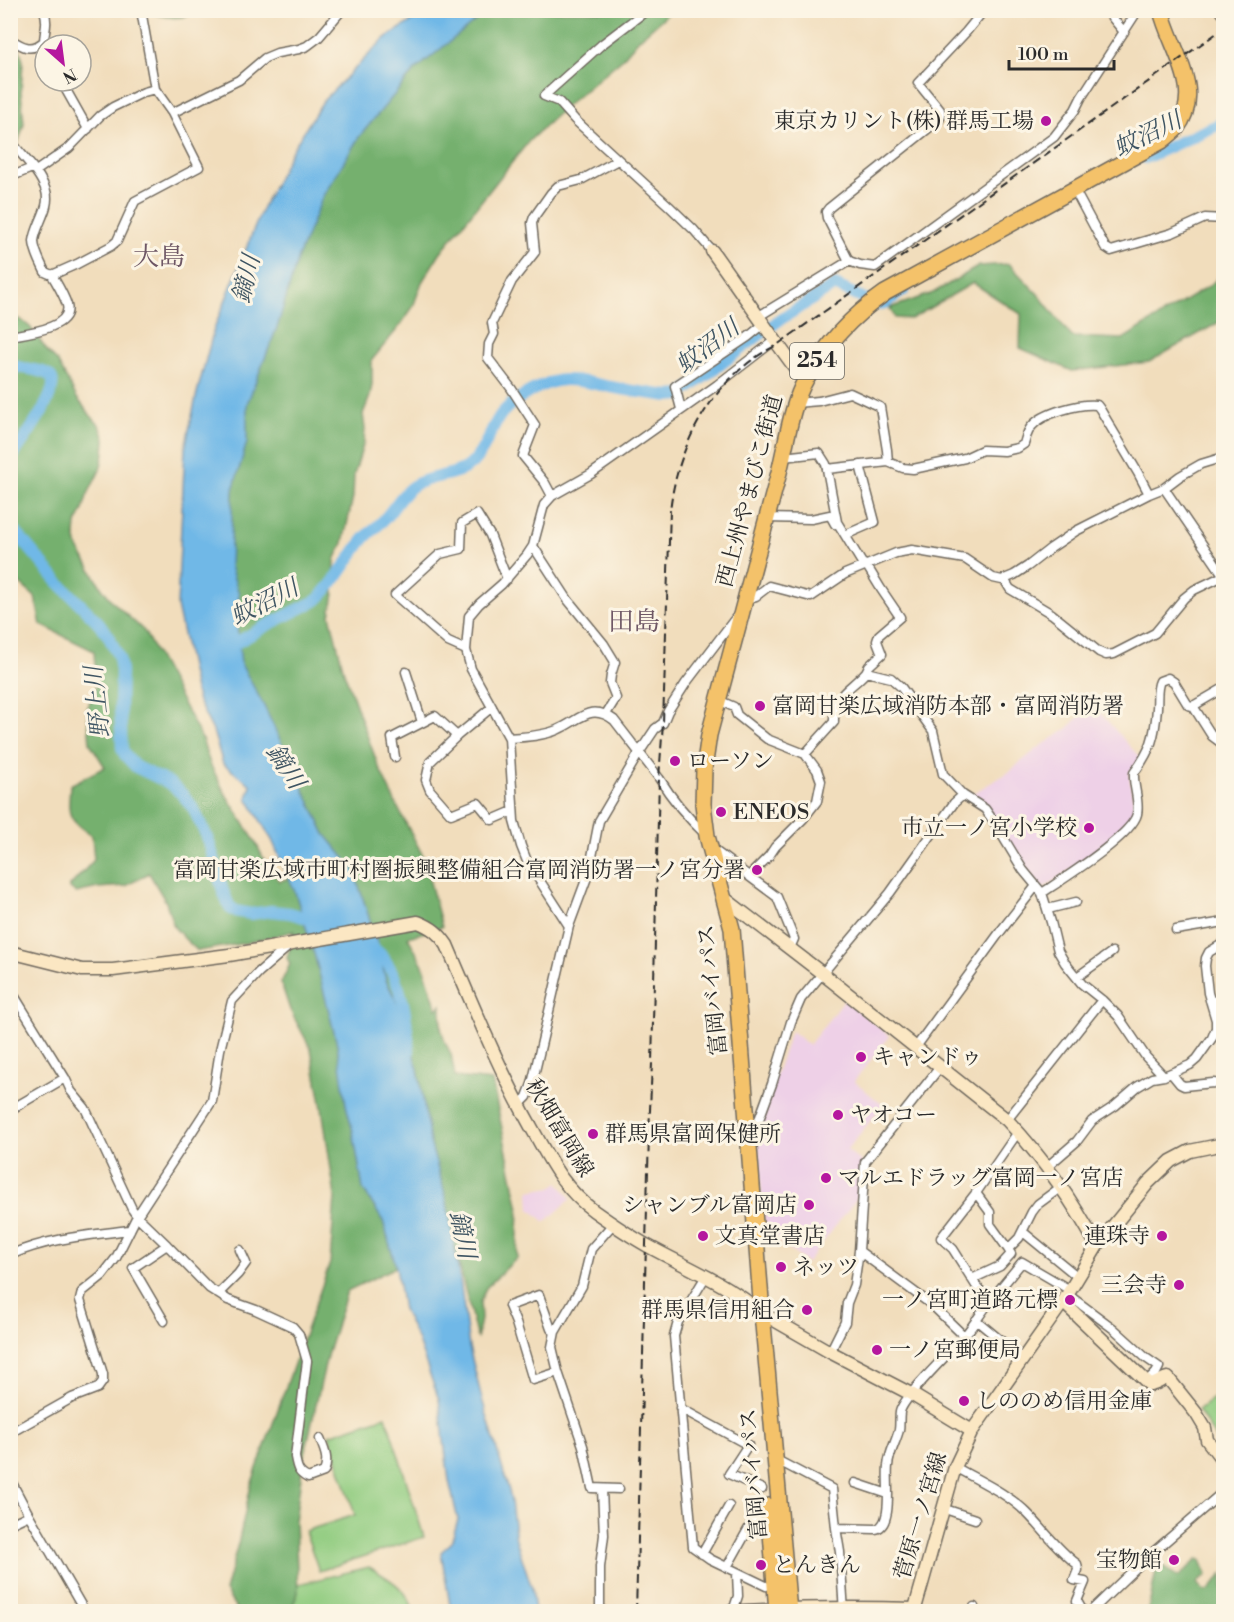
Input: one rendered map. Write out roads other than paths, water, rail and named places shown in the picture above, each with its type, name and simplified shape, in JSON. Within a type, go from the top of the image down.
[{"type":"highway","name":"西上州やまびこ街道","points":[[724,898],[708,841],[703,804],[704,769],[709,735],[783,457],[795,403],[804,381],[842,327],[885,293],[1077,193],[1162,141],[1176,129],[1188,98],[1187,80],[1170,40],[1161,10]]},
{"type":"highway","name":"富岡バイパス","points":[[724,898],[732,929],[748,1132],[758,1309],[775,1459],[783,1610]]},
{"type":"highway","name":"富岡バイパス","points":[[724,898],[724,930],[783,1610]]},
{"type":"main road","points":[[712,251],[804,381]]},
{"type":"main road","points":[[724,898],[1007,1120],[1047,1167],[1082,1218],[1097,1246]]},
{"type":"main road","name":"秋畑富岡線","points":[[298,943],[418,922],[431,927],[441,935],[447,945],[480,1023],[519,1105],[558,1175],[577,1198],[646,1245],[706,1276],[830,1352],[911,1394],[972,1431]]},
{"type":"main road","points":[[10,952],[66,967],[96,971],[229,955],[298,943]]},
{"type":"main road","name":"菅原一ノ宮線","points":[[914,1610],[955,1467],[972,1431],[1067,1295],[1097,1246],[1148,1183],[1172,1161],[1190,1151],[1224,1144]]},
{"type":"main road","points":[[1067,1295],[1150,1385],[1168,1378],[1196,1413],[1207,1440],[1224,1462]]},
{"type":"main road","points":[[728,1611],[914,1610]]},
{"type":"street","points":[[10,34],[12,10]]},
{"type":"street","points":[[44,10],[46,33]]},
{"type":"street","points":[[52,275],[111,246],[117,241],[135,201],[199,167],[172,113],[155,89],[141,10]]},
{"type":"street","points":[[172,113],[239,80],[265,58],[276,52],[308,46],[319,37],[342,10]]},
{"type":"street","points":[[647,10],[600,45],[544,96],[559,102],[685,222],[712,251]]},
{"type":"street","points":[[984,10],[918,82],[940,110],[939,120],[826,212],[849,261],[875,267],[1054,136],[1075,110],[1138,10]]},
{"type":"street","points":[[1106,10],[1124,32]]},
{"type":"street","points":[[1219,10],[1224,16]]},
{"type":"street","points":[[10,39],[20,45],[33,47]]},
{"type":"street","points":[[10,177],[34,170],[69,148],[100,116],[113,107],[155,89]]},
{"type":"street","points":[[68,93],[88,129]]},
{"type":"street","points":[[10,140],[34,170],[46,191],[47,200],[35,237],[35,248],[45,272],[52,275],[67,305],[67,312],[53,326],[10,336]]},
{"type":"street","points":[[552,496],[523,456],[535,425],[488,358],[489,344],[494,334],[492,323],[512,281],[535,252],[532,222],[538,210],[558,186],[580,180],[618,160]]},
{"type":"street","points":[[1077,193],[1105,247],[1111,251],[1172,233],[1205,218],[1224,219]]},
{"type":"street","points":[[680,406],[675,386],[748,338],[762,320],[849,261]]},
{"type":"street","points":[[569,926],[527,861],[514,822],[509,738],[471,669],[466,650],[469,616],[528,555],[533,546],[544,505],[552,496],[591,474],[680,406],[717,385],[775,340]]},
{"type":"street","points":[[795,403],[819,402],[850,393],[880,407],[888,462]]},
{"type":"street","points":[[827,469],[888,462],[913,469],[965,458],[982,450],[1004,451],[1018,448],[1024,444],[1029,428],[1035,423],[1067,408],[1096,405],[1149,494]]},
{"type":"street","points":[[783,457],[819,453],[826,464],[838,524],[900,617],[879,635],[877,641],[882,654],[855,684],[844,691],[833,710],[834,722],[804,754]]},
{"type":"street","points":[[519,1105],[527,1097],[532,1084],[569,926],[589,872],[599,821],[655,729],[663,723],[686,683],[743,605],[769,586],[811,597],[845,574],[896,553],[912,550],[965,559],[993,578],[1004,579],[1028,566],[1076,531],[1164,488],[1201,464],[1224,457]]},
{"type":"street","points":[[845,535],[874,522],[860,465]]},
{"type":"street","points":[[1004,579],[1010,589],[1052,614],[1106,655],[1114,654],[1155,633],[1194,590],[1223,576],[1164,488]]},
{"type":"street","points":[[466,650],[448,642],[395,596],[440,554],[460,549],[462,523],[477,514],[490,535],[507,579]]},
{"type":"street","points":[[767,518],[811,519],[831,515],[834,524],[838,524]]},
{"type":"street","points":[[533,546],[568,600],[604,644],[615,662],[610,683],[616,698],[606,714]]},
{"type":"street","points":[[406,672],[422,722]]},
{"type":"street","points":[[866,672],[891,678],[901,687],[933,731],[944,774],[963,795],[985,809],[1023,870],[1039,890],[1048,909],[1058,951],[1082,984],[1102,999],[1118,1016],[1146,1057],[1180,1084],[1185,1086],[1224,1084]]},
{"type":"street","points":[[916,1047],[1000,932],[1039,890],[1112,844],[1136,821],[1138,811],[1134,773],[1147,756],[1152,741],[1156,726],[1159,682],[1165,678],[1172,680],[1188,705],[1193,706],[1212,736],[1224,745]]},
{"type":"street","points":[[1193,706],[1224,688]]},
{"type":"street","points":[[718,700],[734,707],[737,715],[767,739],[804,754],[817,771],[821,781],[818,801],[749,876]]},
{"type":"street","points":[[492,707],[430,762],[426,780],[430,790],[451,814],[478,803],[492,820],[513,812]]},
{"type":"street","points":[[509,738],[556,731],[590,712],[606,714],[614,720],[708,841],[777,897],[794,939],[790,948]]},
{"type":"street","points":[[395,757],[392,738],[435,716],[457,736]]},
{"type":"street","points":[[748,1132],[757,1125],[801,999],[890,893],[954,803],[963,795]]},
{"type":"street","points":[[1048,909],[1076,902]]},
{"type":"street","points":[[1176,930],[1224,922]]},
{"type":"street","points":[[10,1433],[72,1398],[98,1388],[104,1381],[104,1374],[80,1300],[82,1292],[102,1276],[116,1258],[137,1216],[212,1101],[220,1050],[232,1001],[259,972],[298,943]]},
{"type":"street","points":[[1047,1167],[1077,1141],[1092,1121],[1115,1106],[1137,1087],[1152,1078],[1190,1065],[1197,1059],[1220,1027],[1210,1000],[1205,966],[1209,952],[1224,943]]},
{"type":"street","points":[[1077,977],[1112,952]]},
{"type":"street","points":[[10,989],[71,1091],[85,1108],[137,1216],[209,1288],[228,1300],[256,1310],[293,1328],[299,1334],[307,1361],[295,1457],[297,1469],[308,1478],[324,1472],[327,1466],[327,1456],[320,1439]]},
{"type":"street","points":[[1007,1120],[1102,999]]},
{"type":"street","points":[[1210,1000],[1224,1003]]},
{"type":"street","points":[[830,1352],[845,1322],[847,1303],[854,1285],[859,1251],[865,1162],[940,1066]]},
{"type":"street","points":[[10,1110],[65,1078]]},
{"type":"street","points":[[990,1301],[977,1287],[953,1249],[941,1238],[976,1193],[1018,1132]]},
{"type":"street","points":[[972,1279],[1000,1266],[1019,1239],[1038,1204],[1061,1187]]},
{"type":"street","points":[[976,1193],[990,1212],[990,1224],[1010,1251],[1114,1329],[1159,1367],[1147,1382]]},
{"type":"street","points":[[613,1224],[591,1249],[582,1286],[555,1332],[552,1347],[583,1446],[592,1488],[619,1489]]},
{"type":"street","points":[[10,1255],[36,1245],[130,1230]]},
{"type":"street","points":[[1023,1232],[1078,1277]]},
{"type":"street","points":[[164,1321],[133,1268],[167,1245]]},
{"type":"street","points":[[219,1293],[246,1263],[240,1250]]},
{"type":"street","points":[[859,1251],[932,1305],[964,1336]]},
{"type":"street","points":[[836,1528],[880,1529],[884,1525],[889,1500],[887,1468],[900,1428],[901,1409],[911,1394],[964,1336],[1022,1262]]},
{"type":"street","points":[[706,1276],[678,1322],[674,1336],[693,1547],[727,1568],[766,1586]]},
{"type":"street","points":[[555,1332],[551,1329],[539,1296],[509,1306],[533,1380],[558,1372]]},
{"type":"street","points":[[976,1320],[1023,1359]]},
{"type":"street","points":[[680,1408],[748,1445],[729,1474],[762,1489]]},
{"type":"street","points":[[775,1459],[832,1489],[844,1609]]},
{"type":"street","points":[[955,1467],[1011,1500],[1026,1512],[1066,1556],[1077,1564],[1078,1570],[1074,1580],[1085,1582],[1077,1601],[1083,1611]]},
{"type":"street","points":[[10,1479],[86,1611]]},
{"type":"street","points":[[855,1484],[888,1494]]},
{"type":"street","points":[[600,1611],[600,1567],[604,1535],[602,1489]]},
{"type":"street","points":[[1089,1611],[1224,1491]]},
{"type":"street","points":[[702,1554],[729,1506]]},
{"type":"street","points":[[942,1508],[975,1519]]},
{"type":"street","points":[[10,1524],[29,1515]]},
{"type":"street","points":[[727,1568],[755,1517]]},
{"type":"street","points":[[733,1611],[738,1596],[737,1573]]},
{"type":"water","points":[[428,11],[484,11],[480,17],[415,70],[359,137],[323,196],[298,257],[278,325],[247,404],[247,442],[233,490],[230,566],[239,594],[237,625],[241,664],[262,702],[325,834],[353,868],[377,942],[386,980],[398,1004],[418,1069],[430,1142],[446,1197],[469,1347],[510,1494],[516,1540],[532,1588],[535,1611],[451,1611],[441,1552],[451,1543],[458,1520],[449,1481],[439,1400],[418,1341],[403,1310],[396,1267],[383,1221],[363,1189],[346,1105],[337,1044],[315,957],[295,892],[272,840],[247,798],[251,785],[223,764],[213,731],[197,699],[177,606],[185,448],[214,329],[262,209],[291,152],[323,101],[385,38]]},
{"type":"waterway","name":"蚊沼川","points":[[1145,158],[1224,122]]},
{"type":"waterway","name":"蚊沼川","points":[[226,647],[317,600],[336,579],[364,539],[384,520],[405,492],[420,482],[466,468],[481,452],[502,413],[531,391],[550,383],[566,380],[669,396],[680,395],[778,321],[835,285],[876,305],[885,303],[904,290]]},
{"type":"waterway","name":"野上川","points":[[10,365],[44,372],[51,377],[53,384],[45,405],[10,460]]},
{"type":"waterway","name":"野上川","points":[[10,525],[57,581],[108,635],[119,658],[121,671],[120,709],[122,748],[125,755],[136,767],[171,784],[193,808],[208,839],[230,908],[251,914],[271,911],[290,913],[317,924]]},
{"type":"waterway","name":"鏑川","points":[[370,945],[383,957],[395,979],[405,1014],[409,1051]]},
{"type":"railway","points":[[636,1612],[659,778],[670,511],[681,461],[703,414],[718,393],[735,374],[755,358],[777,345],[1224,28]]},
{"type":"place","name":"東京カリント(株) 群馬工場","points":[[1046,121]]},
{"type":"place","name":"富岡甘楽広域消防本部・富岡消防署","points":[[760,706]]},
{"type":"place","name":"ローソン","points":[[675,761]]},
{"type":"place","name":"ENEOS","points":[[721,812]]},
{"type":"place","name":"市立一ノ宮小学校","points":[[1089,828]]},
{"type":"place","name":"富岡甘楽広域市町村圏振興整備組合富岡消防署一ノ宮分署","points":[[757,870]]},
{"type":"place","name":"キャンドゥ","points":[[861,1057]]},
{"type":"place","name":"ヤオコー","points":[[838,1115]]},
{"type":"place","name":"群馬県富岡保健所","points":[[593,1134]]},
{"type":"place","name":"マルエドラッグ富岡一ノ宮店","points":[[826,1178]]},
{"type":"place","name":"シャンブル富岡店","points":[[809,1205]]},
{"type":"place","name":"文真堂書店","points":[[703,1236]]},
{"type":"place","name":"連珠寺","points":[[1162,1236]]},
{"type":"place","name":"ネッツ","points":[[781,1267]]},
{"type":"place","name":"三会寺","points":[[1179,1285]]},
{"type":"place","name":"一ノ宮町道路元標","points":[[1070,1300]]},
{"type":"place","name":"群馬県信用組合","points":[[807,1310]]},
{"type":"place","name":"一ノ宮郵便局","points":[[877,1350]]},
{"type":"place","name":"しののめ信用金庫","points":[[964,1401]]},
{"type":"place","name":"宝物館","points":[[1174,1560]]},
{"type":"place","name":"とんきん","points":[[761,1565]]},
{"type":"district","name":"大島","points":[[159,257]]},
{"type":"district","name":"田島","points":[[634,622]]}]
